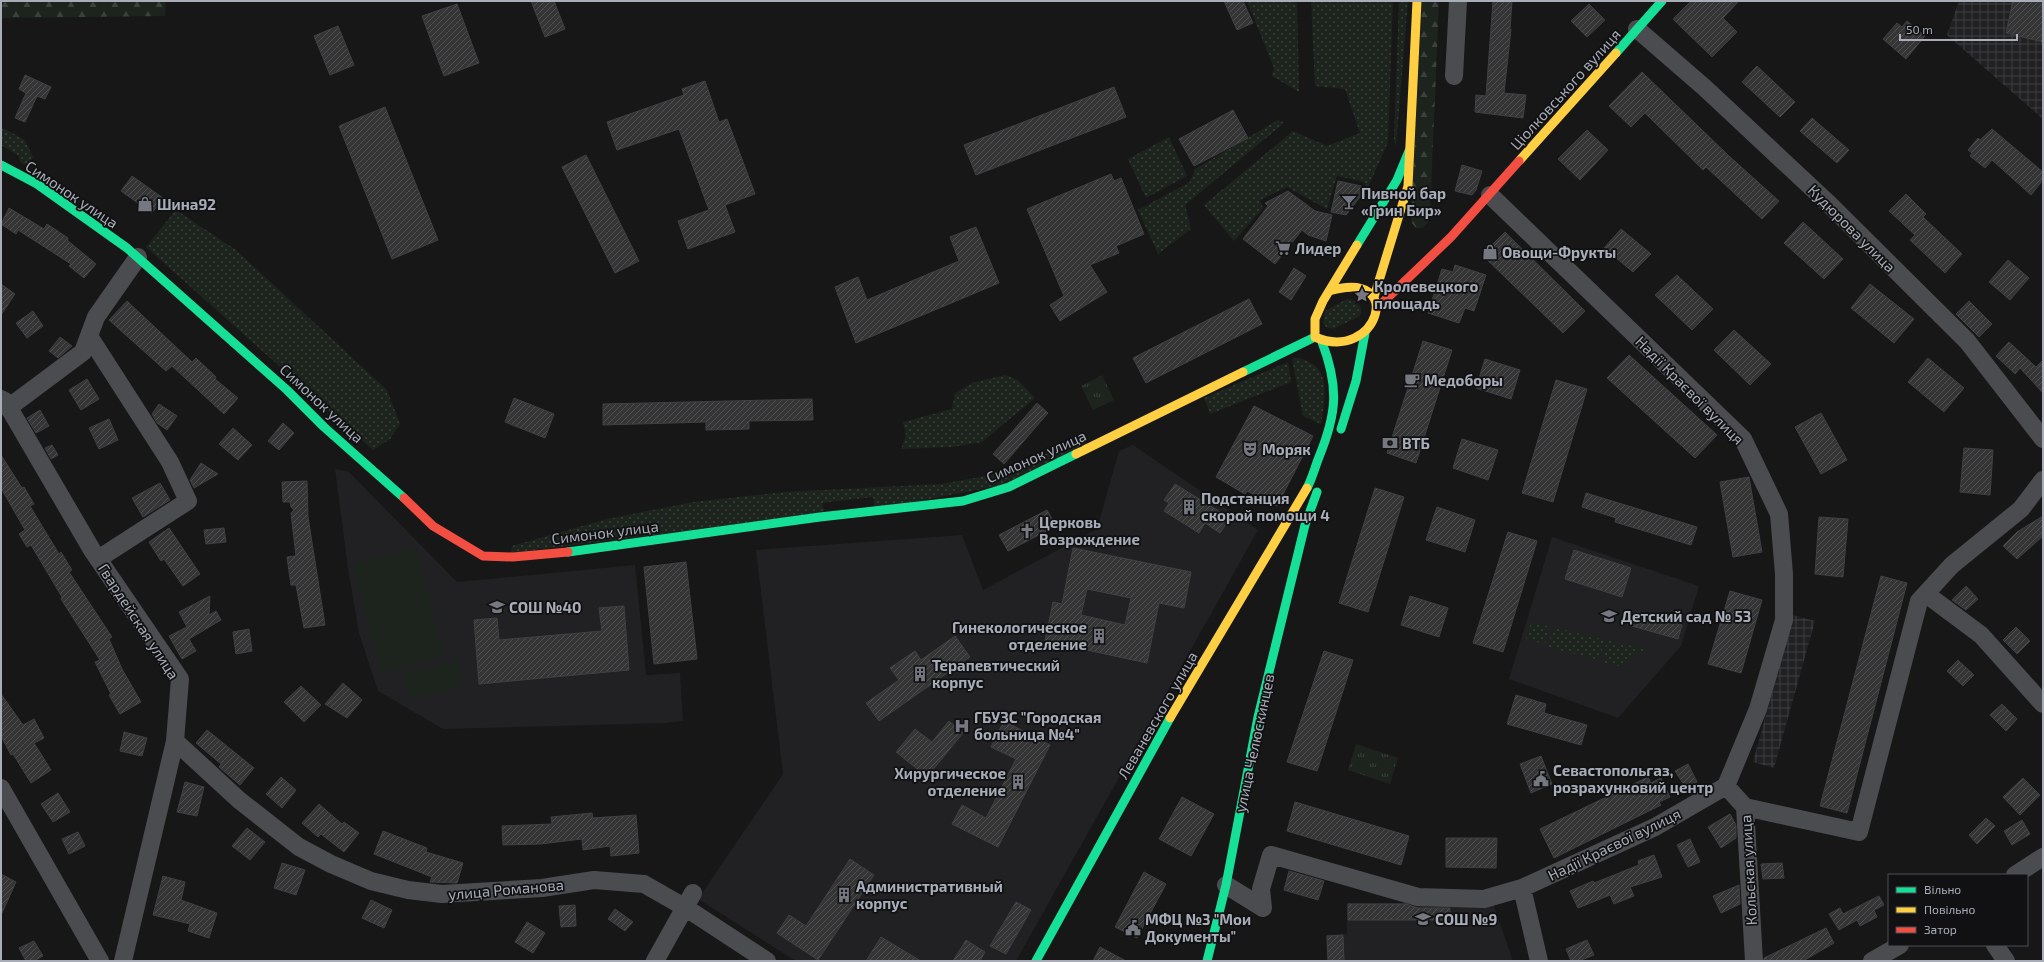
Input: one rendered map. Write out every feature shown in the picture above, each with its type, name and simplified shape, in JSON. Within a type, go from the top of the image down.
[{"type":"main road","points":[[1337,441],[1356,381],[1365,333],[1374,320],[1378,307],[1374,296],[1408,186],[1418,1]]},
{"type":"main road","name":"Ціолковського вулиця","points":[[1378,307],[1450,238],[1490,195],[1641,31],[1662,1]]},
{"type":"main road","points":[[1365,333],[1348,341],[1335,344],[1318,340],[1314,328],[1318,310],[1397,180],[1409,151]]},
{"type":"main road","name":"Симонок улица","points":[[1,165],[37,184],[138,257],[286,390],[324,427],[379,474],[433,526],[483,556],[513,557],[573,551],[820,517],[963,501],[1009,488],[1318,340]]},
{"type":"main road","points":[[1329,291],[1341,287],[1352,287],[1363,289],[1374,296]]},
{"type":"main road","name":"Леваневского улица","points":[[1036,961],[1186,688],[1290,519],[1308,486],[1330,430],[1334,408],[1333,375],[1329,360],[1318,340]]},
{"type":"main road","name":"улица Челюскинцев","points":[[1207,961],[1226,885],[1258,717],[1304,525],[1320,485]]},
{"type":"main road","points":[[1290,519],[1299,518],[1304,525]]},
{"type":"street","points":[[1454,76],[1458,1]]},
{"type":"street","name":"Кудюрова улица","points":[[1641,31],[1827,202],[1967,341],[2043,439]]},
{"type":"street","name":"Надії Краєвої вулиця","points":[[1226,885],[1263,908],[1261,889],[1271,855],[1418,897],[1484,899],[1522,888],[1655,827],[1726,786],[1758,709],[1784,620],[1784,574],[1779,514],[1743,439],[1490,195]]},
{"type":"street","points":[[5,403],[83,352],[96,317],[138,257]]},
{"type":"street","points":[[90,336],[170,462],[188,501],[98,559]]},
{"type":"street","name":"Гвардейская улица","points":[[5,403],[98,559],[180,679],[175,741],[123,961]]},
{"type":"street","points":[[1745,807],[1859,832],[1919,601],[1952,565],[2021,509],[2043,480]]},
{"type":"street","points":[[1926,594],[1981,635],[2043,704]]},
{"type":"street","name":"улица Романова","points":[[175,741],[239,800],[294,843],[331,864],[371,881],[408,890],[442,894],[542,888],[594,880],[644,884],[689,901],[767,961]]},
{"type":"street","name":"Кольская улица","points":[[1726,786],[1745,807],[1754,961]]},
{"type":"street","points":[[1,788],[100,961]]},
{"type":"street","points":[[2017,874],[2043,857]]},
{"type":"street","points":[[1522,888],[1539,961]]},
{"type":"street","points":[[655,961],[689,901]]},
{"type":"street","points":[[1872,961],[1898,946]]},
{"type":"street","points":[[1996,946],[2006,961]]},
{"type":"shaded area","points":[[1959,1],[2043,1],[2043,119],[1947,35]]},
{"type":"shaded area","name":"ГБУЗС \"Городская больница №4\"","points":[[1133,445],[1258,530],[1016,961],[796,961],[698,899],[783,774],[756,550],[962,535],[983,590],[1097,529],[1119,451]]},
{"type":"shaded area","name":"СОШ №40","points":[[335,469],[349,472],[457,582],[635,565],[646,675],[680,673],[683,721],[666,723],[443,729],[378,691],[359,633],[348,568]]},
{"type":"shaded area","name":"Детский сад № 53","points":[[1552,537],[1699,586],[1681,646],[1618,718],[1509,679]]},
{"type":"shaded area","points":[[1793,615],[1815,621],[1774,768],[1753,762]]},
{"type":"shaded area","name":"СОШ №9","points":[[1347,903],[1493,903],[1513,961],[1327,961],[1326,935],[1347,934]]},
{"type":"green space","points":[[1,1],[166,1],[165,16],[1,18]]},
{"type":"green space","points":[[1247,1],[1297,1],[1299,92],[1272,76],[1274,68]]},
{"type":"green space","points":[[1311,1],[1393,1],[1388,142],[1367,190],[1364,182],[1337,176],[1327,209],[1287,187],[1260,200],[1263,208],[1234,241],[1204,205],[1293,131],[1327,146],[1360,133],[1345,89],[1315,86]]},
{"type":"green space","points":[[1399,1],[1408,1],[1396,146],[1394,140]]},
{"type":"green space","points":[[1422,1],[1439,1],[1430,214],[1428,222],[1423,228],[1416,228],[1411,222],[1411,215]]},
{"type":"green space","points":[[1278,120],[1284,123],[1185,205],[1191,229],[1158,254],[1138,210],[1190,182],[1195,169]]},
{"type":"green space","points":[[1,127],[25,140],[33,157],[30,163],[25,165],[20,162],[19,156],[1,145]]},
{"type":"green space","points":[[1169,137],[1187,176],[1146,198],[1128,159]]},
{"type":"green space","points":[[176,210],[236,250],[387,390],[400,424],[390,439],[373,450],[146,247]]},
{"type":"green space","points":[[1347,299],[1359,304],[1361,309],[1360,316],[1333,329],[1326,327],[1323,323],[1325,311]]},
{"type":"green space","points":[[1298,358],[1309,362],[1317,368],[1322,375],[1325,394],[1321,424],[1303,416],[1292,359]]},
{"type":"green space","points":[[1288,362],[1291,382],[1210,414],[1204,398]]},
{"type":"green space","points":[[1005,375],[1018,380],[1035,398],[982,442],[952,447],[901,449],[906,436],[903,422],[952,409],[955,393],[972,383]]},
{"type":"green space","points":[[1102,375],[1114,400],[1093,410],[1081,386]]},
{"type":"green space","points":[[1083,437],[1088,445],[1008,484],[875,509],[873,497],[822,503],[825,513],[511,553],[512,546],[607,519],[693,502],[785,492],[941,484],[1007,472]]},
{"type":"green space","points":[[416,548],[444,657],[381,673],[353,564]]},
{"type":"green space","points":[[1531,622],[1550,627],[1545,644],[1526,639]]},
{"type":"green space","points":[[1553,627],[1605,640],[1599,660],[1548,647]]},
{"type":"green space","points":[[1607,640],[1644,649],[1643,654],[1636,652],[1624,667],[1602,662]]},
{"type":"green space","points":[[459,662],[464,686],[410,698],[404,673]]},
{"type":"green space","points":[[1356,744],[1398,758],[1390,784],[1348,770]]},
{"type":"building","points":[[531,1],[554,1],[565,29],[545,37]]},
{"type":"building","points":[[1224,1],[1243,1],[1253,23],[1237,30]]},
{"type":"building","points":[[1493,1],[1512,1],[1511,29],[1504,93],[1526,95],[1523,118],[1475,112],[1476,95],[1486,96]]},
{"type":"building","points":[[1691,1],[1739,1],[1723,18],[1737,32],[1712,57],[1673,19]]},
{"type":"building","points":[[2013,1],[2043,1],[2043,42],[2006,33]]},
{"type":"building","points":[[457,4],[479,63],[444,76],[422,16]]},
{"type":"building","points":[[1589,4],[1605,20],[1587,37],[1571,21]]},
{"type":"building","points":[[1907,21],[1925,36],[1906,59],[1883,39],[1897,23],[1902,27]]},
{"type":"building","points":[[338,26],[354,65],[330,75],[314,36]]},
{"type":"building","points":[[1757,66],[1795,102],[1780,117],[1742,82]]},
{"type":"building","points":[[1642,72],[1729,156],[1779,201],[1762,219],[1706,167],[1703,170],[1645,113],[1631,127],[1609,106]]},
{"type":"building","points":[[25,75],[51,87],[45,99],[37,96],[25,122],[15,118],[26,93],[19,89]]},
{"type":"building","points":[[705,81],[719,122],[727,119],[755,194],[725,205],[735,232],[688,249],[678,221],[709,210],[679,129],[617,150],[607,122],[684,95],[682,89]]},
{"type":"building","points":[[1114,87],[1126,117],[976,175],[964,145]]},
{"type":"building","points":[[385,107],[438,240],[392,259],[339,126]]},
{"type":"building","points":[[1233,110],[1248,138],[1194,166],[1179,139]]},
{"type":"building","points":[[1812,118],[1849,150],[1837,163],[1800,131]]},
{"type":"building","points":[[1992,129],[2043,172],[2043,180],[2031,195],[1992,160],[1985,168],[1970,156],[1972,153],[1968,150],[1978,138],[1980,140]]},
{"type":"building","points":[[1587,130],[1608,150],[1580,180],[1558,159]]},
{"type":"building","points":[[586,155],[639,261],[615,273],[562,167]]},
{"type":"building","points":[[1462,165],[1482,171],[1476,190],[1472,195],[1455,191]]},
{"type":"building","points":[[1111,174],[1114,181],[1121,178],[1144,234],[1116,246],[1119,253],[1090,265],[1107,292],[1060,321],[1050,305],[1064,296],[1027,209]]},
{"type":"building","points":[[132,176],[163,198],[152,213],[121,191]]},
{"type":"building","points":[[1338,181],[1361,186],[1363,193],[1346,215],[1331,212]]},
{"type":"building","points":[[1288,191],[1315,211],[1332,215],[1326,241],[1308,235],[1302,230],[1275,264],[1243,239],[1268,206],[1265,203]]},
{"type":"building","points":[[1906,194],[1926,214],[1923,217],[1962,254],[1945,273],[1910,240],[1915,235],[1889,211]]},
{"type":"building","points":[[9,208],[44,229],[47,224],[68,238],[67,240],[96,264],[84,278],[69,266],[71,264],[18,230],[16,234],[1,224]]},
{"type":"building","points":[[1803,222],[1843,259],[1824,279],[1784,243]]},
{"type":"building","points":[[976,227],[999,283],[856,343],[835,287],[858,277],[867,300],[959,261],[950,237]]},
{"type":"building","points":[[1621,229],[1651,254],[1633,272],[1604,248]]},
{"type":"building","points":[[1505,232],[1585,311],[1563,333],[1482,255]]},
{"type":"building","points":[[2008,260],[2029,278],[2010,300],[1989,282]]},
{"type":"building","points":[[1455,265],[1486,275],[1474,311],[1465,308],[1459,323],[1428,313],[1442,269],[1453,272]]},
{"type":"building","points":[[1294,268],[1306,276],[1291,300],[1279,292]]},
{"type":"building","points":[[1677,275],[1713,309],[1692,330],[1655,295]]},
{"type":"building","points":[[1,284],[15,294],[1,315]]},
{"type":"building","points":[[1870,284],[1914,319],[1894,343],[1851,308]]},
{"type":"building","points":[[1249,299],[1262,324],[1146,383],[1133,358]]},
{"type":"building","points":[[127,301],[192,362],[196,358],[216,377],[215,379],[238,398],[224,414],[172,366],[166,371],[109,320]]},
{"type":"building","points":[[1969,301],[1992,324],[1979,337],[1956,314]]},
{"type":"building","points":[[33,311],[43,326],[27,338],[16,323]]},
{"type":"building","points":[[1734,330],[1771,364],[1750,385],[1714,350]]},
{"type":"building","points":[[60,337],[72,346],[58,358],[49,351]]},
{"type":"building","points":[[1423,341],[1452,350],[1416,463],[1387,453]]},
{"type":"building","points":[[2009,342],[2036,367],[2043,360],[2043,393],[2020,368],[2015,374],[1996,356]]},
{"type":"building","points":[[1629,355],[1717,435],[1695,458],[1607,378]]},
{"type":"building","points":[[1928,358],[1964,388],[1944,412],[1908,382]]},
{"type":"building","points":[[1485,359],[1520,370],[1511,399],[1476,388]]},
{"type":"building","points":[[87,379],[99,399],[81,410],[69,390]]},
{"type":"building","points":[[1556,380],[1587,389],[1553,502],[1522,493]]},
{"type":"building","points":[[514,398],[554,414],[545,438],[505,422]]},
{"type":"building","points":[[812,399],[813,420],[749,421],[749,429],[706,430],[706,422],[603,425],[603,404]]},
{"type":"building","points":[[1037,403],[1048,413],[1004,464],[993,454]]},
{"type":"building","points":[[159,404],[177,416],[167,430],[157,423],[152,414]]},
{"type":"building","points":[[1254,406],[1313,436],[1277,506],[1247,491],[1245,494],[1216,477]]},
{"type":"building","points":[[40,410],[49,426],[36,433],[27,418]]},
{"type":"building","points":[[1821,413],[1847,460],[1821,474],[1795,427]]},
{"type":"building","points":[[109,419],[118,440],[99,449],[89,428]]},
{"type":"building","points":[[283,423],[294,433],[279,450],[268,441]]},
{"type":"building","points":[[233,428],[252,445],[238,460],[219,444]]},
{"type":"building","points":[[1462,439],[1498,450],[1488,480],[1453,468]]},
{"type":"building","points":[[52,445],[58,455],[51,459],[45,448]]},
{"type":"building","points":[[1964,448],[1993,450],[1990,495],[1960,492]]},
{"type":"building","points":[[1,455],[22,488],[24,487],[34,504],[30,506],[59,554],[61,552],[72,570],[69,572],[112,637],[109,639],[122,669],[141,702],[120,714],[109,695],[111,694],[95,662],[100,660],[61,599],[62,597],[31,545],[27,547],[19,534],[25,530],[1,488]]},
{"type":"building","points":[[201,463],[218,474],[194,488],[190,480]]},
{"type":"building","points":[[1749,477],[1762,552],[1733,557],[1720,482]]},
{"type":"building","points":[[307,481],[308,517],[325,625],[304,628],[296,585],[291,585],[287,557],[296,556],[291,513],[294,510],[291,507],[290,502],[283,502],[282,482]]},
{"type":"building","points":[[160,483],[170,500],[143,517],[132,498]]},
{"type":"building","name":"Подстанция скорой помощи 4","points":[[1175,484],[1230,518],[1220,533],[1205,523],[1199,533],[1164,511],[1169,503],[1164,500]]},
{"type":"building","points":[[1375,488],[1404,497],[1368,612],[1339,603]]},
{"type":"building","points":[[1586,493],[1697,527],[1691,545],[1615,522],[1616,518],[1582,507]]},
{"type":"building","points":[[1437,507],[1475,520],[1465,552],[1426,540]]},
{"type":"building","name":"Церковь Возрождение","points":[[1047,510],[1056,526],[1008,551],[999,535]]},
{"type":"building","points":[[2043,516],[2043,536],[2017,559],[2003,546],[2017,532]]},
{"type":"building","points":[[1819,517],[1848,519],[1843,577],[1815,574]]},
{"type":"building","points":[[169,528],[200,574],[183,586],[164,559],[161,561],[149,542]]},
{"type":"building","points":[[224,528],[226,542],[206,544],[204,530]]},
{"type":"building","points":[[1508,532],[1537,541],[1503,652],[1473,643]]},
{"type":"building","points":[[1073,548],[1191,572],[1184,608],[1159,603],[1147,663],[1045,641],[1053,602],[1062,604]],"holes":[[[1087,589],[1131,598],[1125,625],[1081,615]]]},
{"type":"building","points":[[1574,550],[1631,568],[1622,597],[1565,579]]},
{"type":"building","points":[[686,562],[697,659],[654,664],[644,567]]},
{"type":"building","points":[[1881,576],[1907,583],[1847,813],[1820,806]]},
{"type":"building","points":[[1966,586],[1978,599],[1966,610],[1952,600]]},
{"type":"building","points":[[1730,591],[1762,600],[1741,673],[1708,664]]},
{"type":"building","points":[[210,596],[209,615],[216,611],[221,620],[189,639],[196,651],[182,659],[169,636],[187,627],[179,612]]},
{"type":"building","points":[[1410,596],[1448,608],[1439,637],[1401,625]]},
{"type":"building","name":"СОШ №40","points":[[624,606],[629,670],[479,684],[474,620],[497,618],[499,640],[602,631],[599,608]]},
{"type":"building","points":[[1636,612],[1682,625],[1678,639],[1632,626]]},
{"type":"building","points":[[2016,627],[2030,641],[2017,654],[2003,640]]},
{"type":"building","points":[[249,629],[252,651],[236,654],[233,632]]},
{"type":"building","name":"Терапевтический корпус","points":[[955,636],[970,657],[879,721],[866,703],[899,680],[890,668],[915,651],[921,660]]},
{"type":"building","points":[[1324,651],[1353,660],[1317,771],[1287,762]]},
{"type":"building","points":[[1958,660],[1974,675],[1963,686],[1947,671]]},
{"type":"building","points":[[343,683],[362,700],[347,718],[325,704]]},
{"type":"building","points":[[301,686],[321,705],[304,722],[284,702]]},
{"type":"building","points":[[1,694],[23,725],[34,719],[44,738],[34,743],[51,770],[31,783],[13,754],[11,755],[1,736]]},
{"type":"building","points":[[1516,695],[1546,704],[1544,713],[1587,725],[1581,745],[1507,724]]},
{"type":"building","points":[[2002,704],[2017,719],[2006,731],[1990,715]]},
{"type":"building","points":[[949,721],[963,733],[927,777],[896,752],[915,729],[932,742]]},
{"type":"building","name":"Хирургическое отделение","points":[[1004,721],[1050,745],[998,847],[952,824],[962,805],[986,818],[1016,759],[991,747]]},
{"type":"building","points":[[207,730],[254,768],[240,785],[219,767],[221,764],[196,743]]},
{"type":"building","points":[[124,732],[147,738],[142,756],[120,751]]},
{"type":"building","points":[[1541,756],[1552,784],[1531,793],[1520,764]]},
{"type":"building","points":[[1688,764],[1697,782],[1686,788],[1675,771]]},
{"type":"building","points":[[281,777],[296,790],[282,808],[266,794]]},
{"type":"building","points":[[1648,777],[1651,783],[1661,778],[1670,797],[1659,802],[1661,805],[1554,858],[1540,829]]},
{"type":"building","points":[[2023,778],[2040,795],[2020,815],[2003,797]]},
{"type":"building","points":[[185,782],[204,787],[197,816],[177,812]]},
{"type":"building","points":[[58,793],[70,812],[53,822],[41,804]]},
{"type":"building","points":[[1182,797],[1214,814],[1191,856],[1159,839]]},
{"type":"building","points":[[1295,802],[1409,836],[1401,865],[1287,831]]},
{"type":"building","points":[[319,804],[342,824],[344,822],[359,833],[344,852],[321,834],[318,837],[302,823]]},
{"type":"building","points":[[592,813],[593,818],[636,815],[639,853],[611,856],[610,846],[583,850],[582,839],[540,844],[503,845],[502,826],[552,824],[551,817]]},
{"type":"building","points":[[1730,814],[1736,825],[1736,838],[1721,848],[1708,827]]},
{"type":"building","points":[[1986,818],[1995,826],[1977,844],[1969,835]]},
{"type":"building","points":[[2022,820],[2030,834],[2012,845],[2004,831]]},
{"type":"building","points":[[247,828],[265,842],[250,860],[232,846]]},
{"type":"building","points":[[383,831],[427,848],[426,852],[463,863],[457,883],[430,882],[432,877],[374,854]]},
{"type":"building","points":[[78,832],[85,846],[69,854],[62,839]]},
{"type":"building","points":[[1446,838],[1497,838],[1496,868],[1446,867]]},
{"type":"building","points":[[1690,839],[1700,862],[1688,867],[1677,845]]},
{"type":"building","points":[[1654,855],[1662,877],[1630,887],[1634,896],[1614,904],[1610,895],[1578,908],[1570,891],[1593,881],[1594,883],[1639,865],[1638,861]]},
{"type":"building","name":"Административный корпус","points":[[850,859],[874,875],[818,960],[777,933],[789,915],[806,926]]},
{"type":"building","points":[[282,863],[305,870],[296,895],[274,888]]},
{"type":"building","points":[[1782,863],[1784,878],[1763,879],[1761,864]]},
{"type":"building","points":[[1289,871],[1324,881],[1318,900],[1284,890]]},
{"type":"building","points":[[1144,872],[1166,884],[1137,938],[1115,927]]},
{"type":"building","points":[[1,874],[16,882],[1,915]]},
{"type":"building","points":[[163,876],[185,882],[181,900],[217,913],[209,938],[188,931],[190,924],[153,915]]},
{"type":"building","points":[[1739,885],[1740,904],[1721,913],[1713,896]]},
{"type":"building","points":[[1879,896],[1884,905],[1874,910],[1877,917],[1860,926],[1857,920],[1839,930],[1829,914],[1840,908],[1843,914]]},
{"type":"building","points":[[371,900],[392,910],[384,928],[362,918]]},
{"type":"building","points":[[1016,902],[1031,910],[1006,954],[990,946]]},
{"type":"building","points":[[1348,904],[1406,904],[1418,908],[1450,908],[1450,920],[1348,920]]},
{"type":"building","points":[[575,905],[576,926],[561,927],[559,906]]},
{"type":"building","points":[[615,909],[633,922],[625,931],[608,919]]},
{"type":"building","points":[[527,922],[545,933],[533,953],[515,942]]},
{"type":"building","points":[[1826,928],[1834,943],[1803,961],[1764,961],[1764,958]]},
{"type":"building","points":[[1343,935],[1344,961],[1328,961],[1327,936]]},
{"type":"building","points":[[881,937],[921,961],[866,961]]},
{"type":"building","points":[[966,940],[985,952],[980,961],[953,961]]},
{"type":"building","points":[[1587,940],[1594,955],[1579,961],[1571,961],[1566,949]]},
{"type":"building","points":[[34,941],[43,956],[34,961],[26,961],[19,948]]},
{"type":"building","points":[[1100,947],[1126,961],[1093,961]]},
{"type":"traffic: fast","points":[[1616,53],[1662,1]]},
{"type":"traffic: fast","points":[[1357,245],[1397,180],[1409,151]]},
{"type":"traffic: fast","points":[[1,165],[37,184],[127,248],[287,390],[324,427],[404,498]]},
{"type":"traffic: fast","points":[[1341,429],[1356,381],[1365,333]]},
{"type":"traffic: fast","points":[[1243,372],[1315,337]]},
{"type":"traffic: fast","points":[[1307,488],[1325,441],[1334,400],[1331,373],[1322,342]]},
{"type":"traffic: fast","points":[[568,552],[820,517],[963,501],[1009,487],[1076,454]]},
{"type":"traffic: fast","points":[[1207,961],[1226,885],[1258,717],[1305,525],[1317,492]]},
{"type":"traffic: fast","points":[[1036,961],[1170,718]]},
{"type":"traffic: slow","points":[[1374,297],[1408,186],[1417,1]]},
{"type":"traffic: slow","points":[[1519,161],[1616,53]]},
{"type":"traffic: slow","points":[[1329,291],[1354,287],[1369,292],[1376,303],[1375,316],[1368,328],[1354,338],[1337,342],[1315,337],[1315,319],[1323,301],[1357,245]]},
{"type":"traffic: slow","points":[[1076,454],[1243,372]]},
{"type":"traffic: slow","points":[[1170,718],[1307,488]]},
{"type":"traffic: jam","points":[[1378,307],[1451,237],[1519,161]]},
{"type":"traffic: jam","points":[[404,498],[433,526],[483,556],[513,557],[568,552]]},
{"type":"place","name":"Пивной бар «Грин Бир»","points":[[1349,202]]},
{"type":"place","name":"Шина92","points":[[145,204]]},
{"type":"place","name":"Лидер","points":[[1283,248]]},
{"type":"place","name":"Овощи-Фрукты","points":[[1490,252]]},
{"type":"place","name":"Кролевецкого площадь","points":[[1362,295]]},
{"type":"place","name":"Медоборы","points":[[1412,380]]},
{"type":"place","name":"ВТБ","points":[[1390,443]]},
{"type":"place","name":"Моряк","points":[[1250,449]]},
{"type":"place","name":"Подстанция скорой помощи 4","points":[[1189,507]]},
{"type":"place","name":"Церковь Возрождение","points":[[1027,531]]},
{"type":"place","name":"СОШ №40","points":[[497,607]]},
{"type":"place","name":"Детский сад № 53","points":[[1609,616]]},
{"type":"place","name":"Гинекологическое отделение","points":[[1099,636]]},
{"type":"place","name":"Терапевтический корпус","points":[[920,674]]},
{"type":"place","name":"ГБУЗС \"Городская больница №4\"","points":[[962,726]]},
{"type":"place","name":"Севастопольгаз, розрахунковий центр","points":[[1541,779]]},
{"type":"place","name":"Хирургическое отделение","points":[[1018,782]]},
{"type":"place","name":"Административный корпус","points":[[844,895]]},
{"type":"place","name":"СОШ №9","points":[[1423,919]]},
{"type":"place","name":"МФЦ №3 \"Мои Документы\"","points":[[1133,928]]}]
